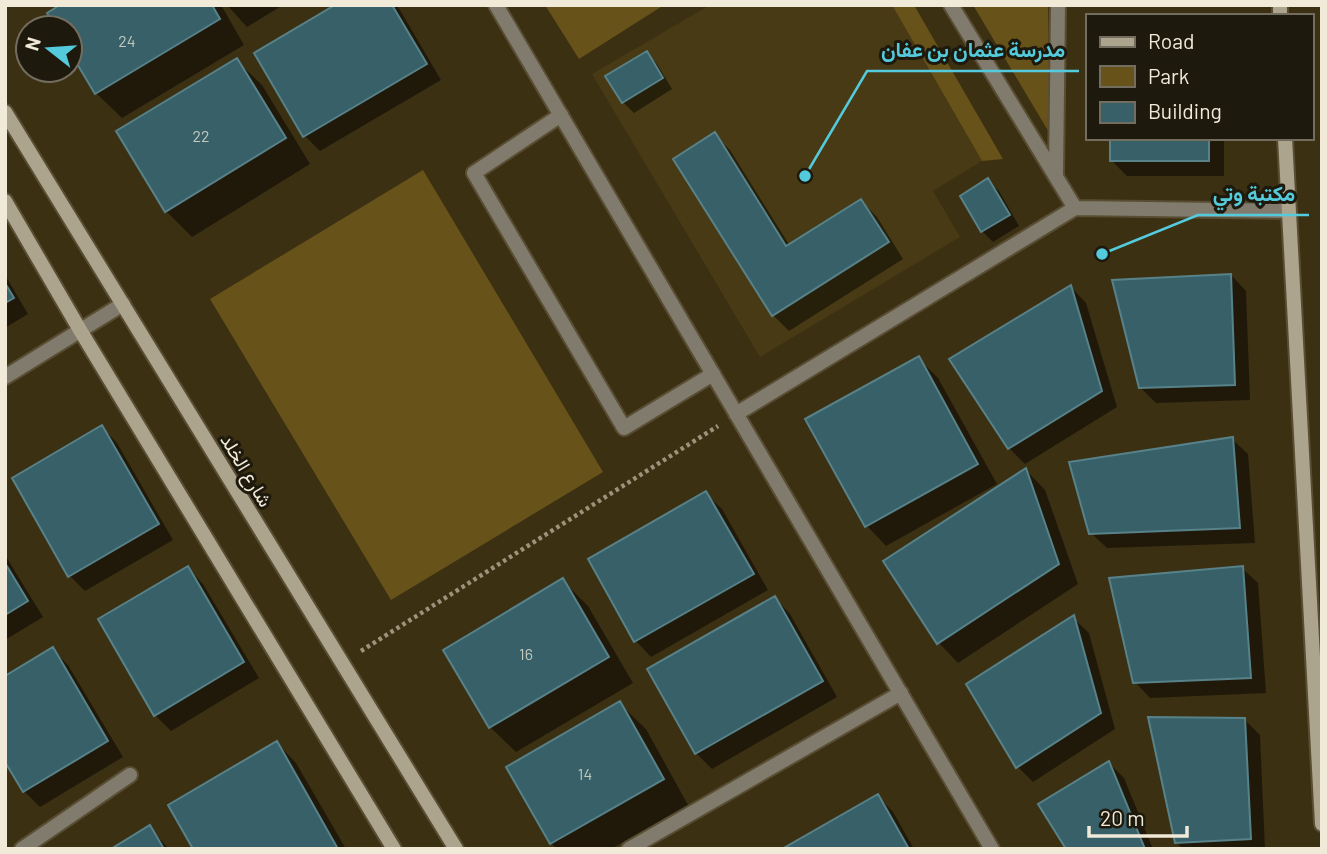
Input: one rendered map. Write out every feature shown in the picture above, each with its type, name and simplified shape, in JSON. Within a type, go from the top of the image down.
[{"type":"street","points":[[496,5],[992,849]]},
{"type":"street","points":[[951,5],[1075,208]]},
{"type":"street","points":[[1056,177],[1058,5]]},
{"type":"street","name":"شارع الخلد","points":[[5,112],[456,849]]},
{"type":"street","points":[[561,115],[474,173],[603,393],[624,428],[713,374]]},
{"type":"street","points":[[1285,140],[1322,824]]},
{"type":"street","points":[[5,201],[394,849]]},
{"type":"street","points":[[736,414],[1075,208],[1288,211]]},
{"type":"street","points":[[5,377],[123,304]]},
{"type":"street","points":[[629,849],[901,693]]},
{"type":"street","points":[[22,849],[130,775]]},
{"type":"path","points":[[342,663],[736,414]]},
{"type":"shaded area","points":[[710,5],[892,5],[982,161],[933,191],[960,237],[760,357],[592,74]]},
{"type":"green space","points":[[545,5],[664,5],[579,59]]},
{"type":"green space","points":[[892,5],[914,5],[1003,159],[982,161]]},
{"type":"green space","points":[[973,5],[1048,5],[1050,134]]},
{"type":"green space","points":[[423,170],[603,472],[391,600],[210,299]]},
{"type":"building","points":[[60,5],[212,5],[220,19],[95,94],[84,76],[84,14],[47,13]]},
{"type":"building","points":[[335,5],[392,5],[427,64],[303,137],[254,53]]},
{"type":"building","points":[[647,51],[663,78],[622,103],[605,76]]},
{"type":"building","points":[[237,58],[286,138],[165,212],[116,131]]},
{"type":"building","points":[[715,132],[786,246],[861,199],[889,242],[772,316],[673,159]]},
{"type":"building","points":[[1110,140],[1209,140],[1209,161],[1110,161]]},
{"type":"building","points":[[988,178],[1010,215],[981,232],[960,196]]},
{"type":"building","points":[[1231,274],[1235,385],[1139,388],[1112,280]]},
{"type":"building","points":[[5,283],[14,298],[5,303]]},
{"type":"building","points":[[1071,285],[1102,391],[1008,449],[949,359]]},
{"type":"building","points":[[919,356],[978,464],[865,527],[805,419]]},
{"type":"building","points":[[102,425],[159,524],[68,577],[12,478]]},
{"type":"building","points":[[1233,437],[1240,528],[1089,534],[1069,462]]},
{"type":"building","points":[[1026,468],[1059,564],[937,644],[883,561]]},
{"type":"building","points":[[706,491],[754,574],[634,642],[588,559]]},
{"type":"building","points":[[5,563],[28,601],[5,615]]},
{"type":"building","points":[[188,566],[244,662],[154,716],[98,619]]},
{"type":"building","points":[[1243,566],[1251,678],[1133,683],[1109,578]]},
{"type":"building","points":[[563,578],[609,657],[489,728],[443,650]]},
{"type":"building","points":[[775,596],[823,681],[695,754],[647,669]]},
{"type":"building","points":[[1074,615],[1101,713],[1016,768],[966,684]]},
{"type":"building","points":[[53,647],[108,741],[23,792],[5,762],[5,676]]},
{"type":"building","points":[[620,701],[664,779],[550,844],[506,767]]},
{"type":"building","points":[[1148,717],[1245,718],[1251,839],[1175,843]]},
{"type":"building","points":[[277,741],[338,849],[193,849],[168,805]]},
{"type":"building","points":[[1109,761],[1145,849],[1066,849],[1038,804]]},
{"type":"building","points":[[878,794],[909,849],[782,849]]},
{"type":"building","points":[[150,825],[164,849],[111,849]]},
{"type":"place","name":"مدرسة عثمان بن عفان","points":[[805,176]]},
{"type":"place","name":"مكتبة وتي","points":[[1102,254]]}]
